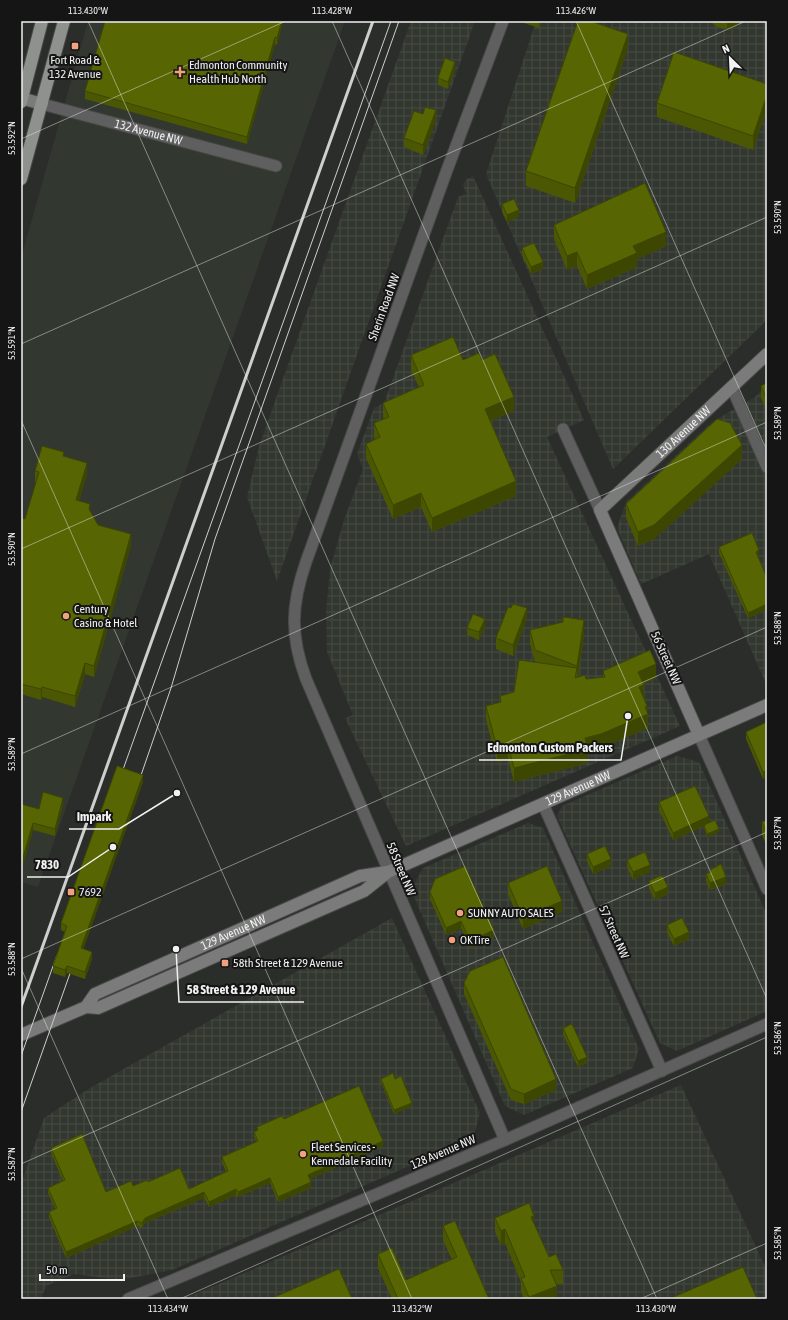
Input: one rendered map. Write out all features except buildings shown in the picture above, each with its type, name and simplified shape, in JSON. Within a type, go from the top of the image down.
[{"type":"main road","points":[[21,99],[42,21]]},
{"type":"main road","points":[[21,179],[64,21]]},
{"type":"street","name":"Sherin Road NW","points":[[294,603],[299,582],[314,540],[447,170],[503,21]]},
{"type":"street","name":"132 Avenue NW","points":[[21,99],[276,166]]},
{"type":"street","name":"130 Avenue NW","points":[[600,510],[767,354]]},
{"type":"street","points":[[732,388],[767,467]]},
{"type":"street","name":"56 Street NW","points":[[563,429],[767,888]]},
{"type":"street","name":"58 Street NW","points":[[294,603],[293,617],[295,640],[301,666],[388,872],[505,1140]]},
{"type":"street","name":"129 Avenue NW","points":[[21,1035],[86,1007],[95,994],[360,876],[388,872],[767,705]]},
{"type":"street","name":"57 Street NW","points":[[542,804],[662,1071]]},
{"type":"street","name":"128 Avenue NW","points":[[128,1299],[505,1140],[767,1024]]},
{"type":"shaded area","points":[[88,21],[345,21],[38,887],[21,882],[21,258]]},
{"type":"shaded area","points":[[411,21],[475,21],[277,581],[247,497],[259,446]]},
{"type":"shaded area","points":[[536,21],[767,21],[767,320],[613,469],[486,174]]},
{"type":"shaded area","points":[[473,176],[584,420],[547,437],[680,726],[406,846],[345,718],[353,715],[327,652],[326,611],[330,569],[344,520],[363,469],[357,454],[374,408],[384,403],[458,197],[466,194],[463,184],[467,179]]},
{"type":"shaded area","points":[[767,385],[767,686],[709,554],[641,584],[617,528],[626,502],[712,422],[755,397]]},
{"type":"shaded area","points":[[677,756],[699,762],[767,915],[767,1011],[677,1051],[660,1043],[557,816],[562,806]]},
{"type":"shaded area","points":[[528,823],[543,828],[639,1049],[633,1068],[524,1115],[505,1106],[411,890],[423,868]]},
{"type":"shaded area","points":[[392,918],[480,1113],[473,1138],[172,1270],[120,1280],[74,1274],[46,1286],[41,1299],[21,1299],[21,1184],[44,1118],[90,1088]]},
{"type":"shaded area","points":[[681,1085],[767,1271],[767,1299],[184,1299]]},
{"type":"tram line","points":[[120,778],[391,21]]},
{"type":"tram line","points":[[138,784],[171,688],[215,539],[399,21]]},
{"type":"tram line","points":[[21,1056],[57,955]]},
{"type":"tram line","points":[[21,1112],[73,965]]},
{"type":"railway","points":[[21,1007],[373,21]]},
{"type":"place","name":"Fort Road & 132 Avenue","points":[[75,46]]},
{"type":"place","name":"Edmonton Community Health Hub North","points":[[180,72]]},
{"type":"place","name":"Century Casino & Hotel","points":[[66,616]]},
{"type":"place","name":"Edmonton Custom Packers","points":[[628,716]]},
{"type":"place","name":"Impark","points":[[177,793]]},
{"type":"place","name":"7830","points":[[113,847]]},
{"type":"place","name":"7692","points":[[71,892]]},
{"type":"place","name":"SUNNY AUTO SALES","points":[[460,913]]},
{"type":"place","name":"OKTire","points":[[452,940]]},
{"type":"place","name":"58 Street & 129 Avenue","points":[[176,949]]},
{"type":"place","name":"58th Street & 129 Avenue","points":[[225,963]]},
{"type":"place","name":"Fleet Services - Kennedale Facility","points":[[303,1154]]}]
